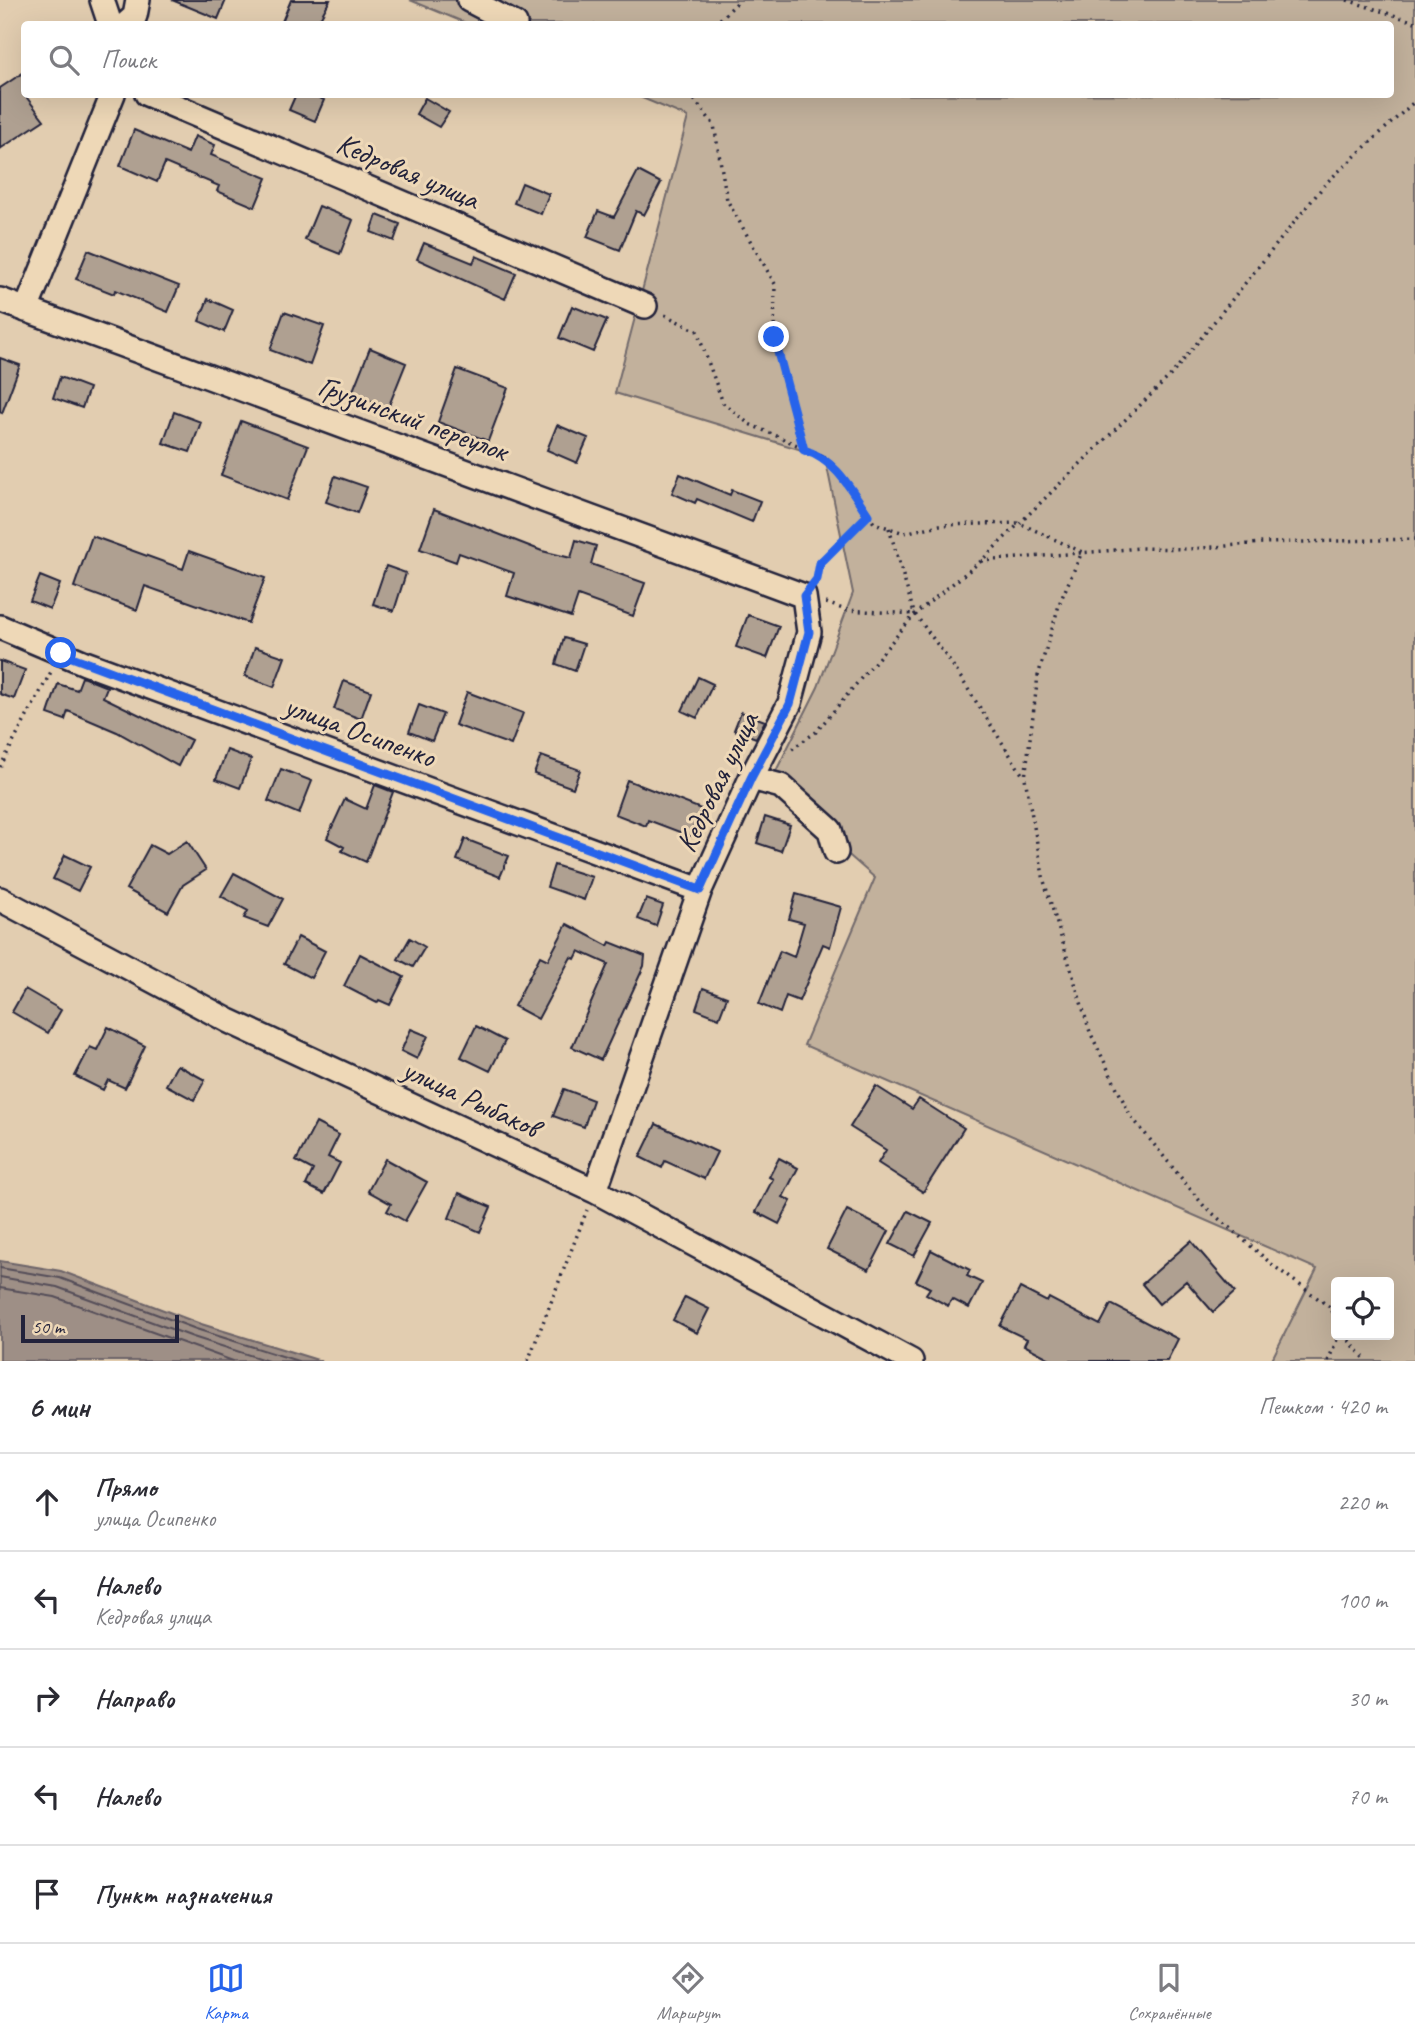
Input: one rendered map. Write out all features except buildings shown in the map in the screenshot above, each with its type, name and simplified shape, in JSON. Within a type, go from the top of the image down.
[{"type":"street","points":[[102,0],[109,21]]},
{"type":"street","points":[[129,21],[135,16],[138,0]]},
{"type":"street","points":[[469,0],[509,21]]},
{"type":"street","points":[[26,310],[111,98]]},
{"type":"street","name":"Кедровая улица","points":[[156,98],[645,306]]},
{"type":"street","name":"Грузинский переулок","points":[[0,300],[804,596]]},
{"type":"street","name":"Кедровая улица","points":[[595,1191],[700,890],[751,778],[790,704],[809,632],[804,596]]},
{"type":"street","name":"улица Осипенко","points":[[0,627],[61,653],[700,890]]},
{"type":"street","points":[[751,778],[781,786],[830,830],[836,852]]},
{"type":"street","name":"улица Рыбаков","points":[[0,899],[229,1021],[595,1191],[911,1361]]},
{"type":"path","points":[[718,21],[740,0]]},
{"type":"path","points":[[1347,0],[1415,22]]},
{"type":"path","points":[[693,98],[714,125],[727,200],[775,284],[774,337],[804,450]]},
{"type":"path","points":[[783,755],[816,732],[915,614],[981,562],[1172,374],[1326,183],[1415,101]]},
{"type":"path","points":[[645,306],[697,331],[723,402],[749,424],[818,454],[835,467],[874,523],[904,533],[940,524],[1019,523],[1082,552]]},
{"type":"path","points":[[868,515],[820,563],[817,579],[804,596],[846,610],[915,614]]},
{"type":"path","points":[[889,528],[910,609],[954,667],[1025,778]]},
{"type":"path","points":[[981,562],[1082,552],[1415,539]]},
{"type":"path","points":[[1082,552],[1060,603],[1038,676],[1025,778],[1044,881],[1090,1032],[1130,1115],[1204,1206],[1331,1308]]},
{"type":"path","points":[[0,767],[61,653]]},
{"type":"path","points":[[528,1361],[595,1191]]},
{"type":"path","points":[[1328,1361],[1339,1340]]},
{"type":"path","points":[[1347,1340],[1367,1361]]},
{"type":"shaded area","points":[[410,0],[1415,0],[1415,1361],[1271,1361],[1317,1269],[804,1045],[875,878],[769,785],[818,687],[853,593],[825,457],[615,393],[688,117],[642,98],[1394,98],[1394,21],[461,21]]},
{"type":"water","points":[[0,1261],[61,1271],[198,1323],[321,1361],[0,1361]]},
{"type":"route","points":[[61,653],[700,890],[751,778],[790,704],[809,632],[804,596],[817,579],[820,563],[868,515],[835,467],[818,454],[804,450],[774,337]]}]
